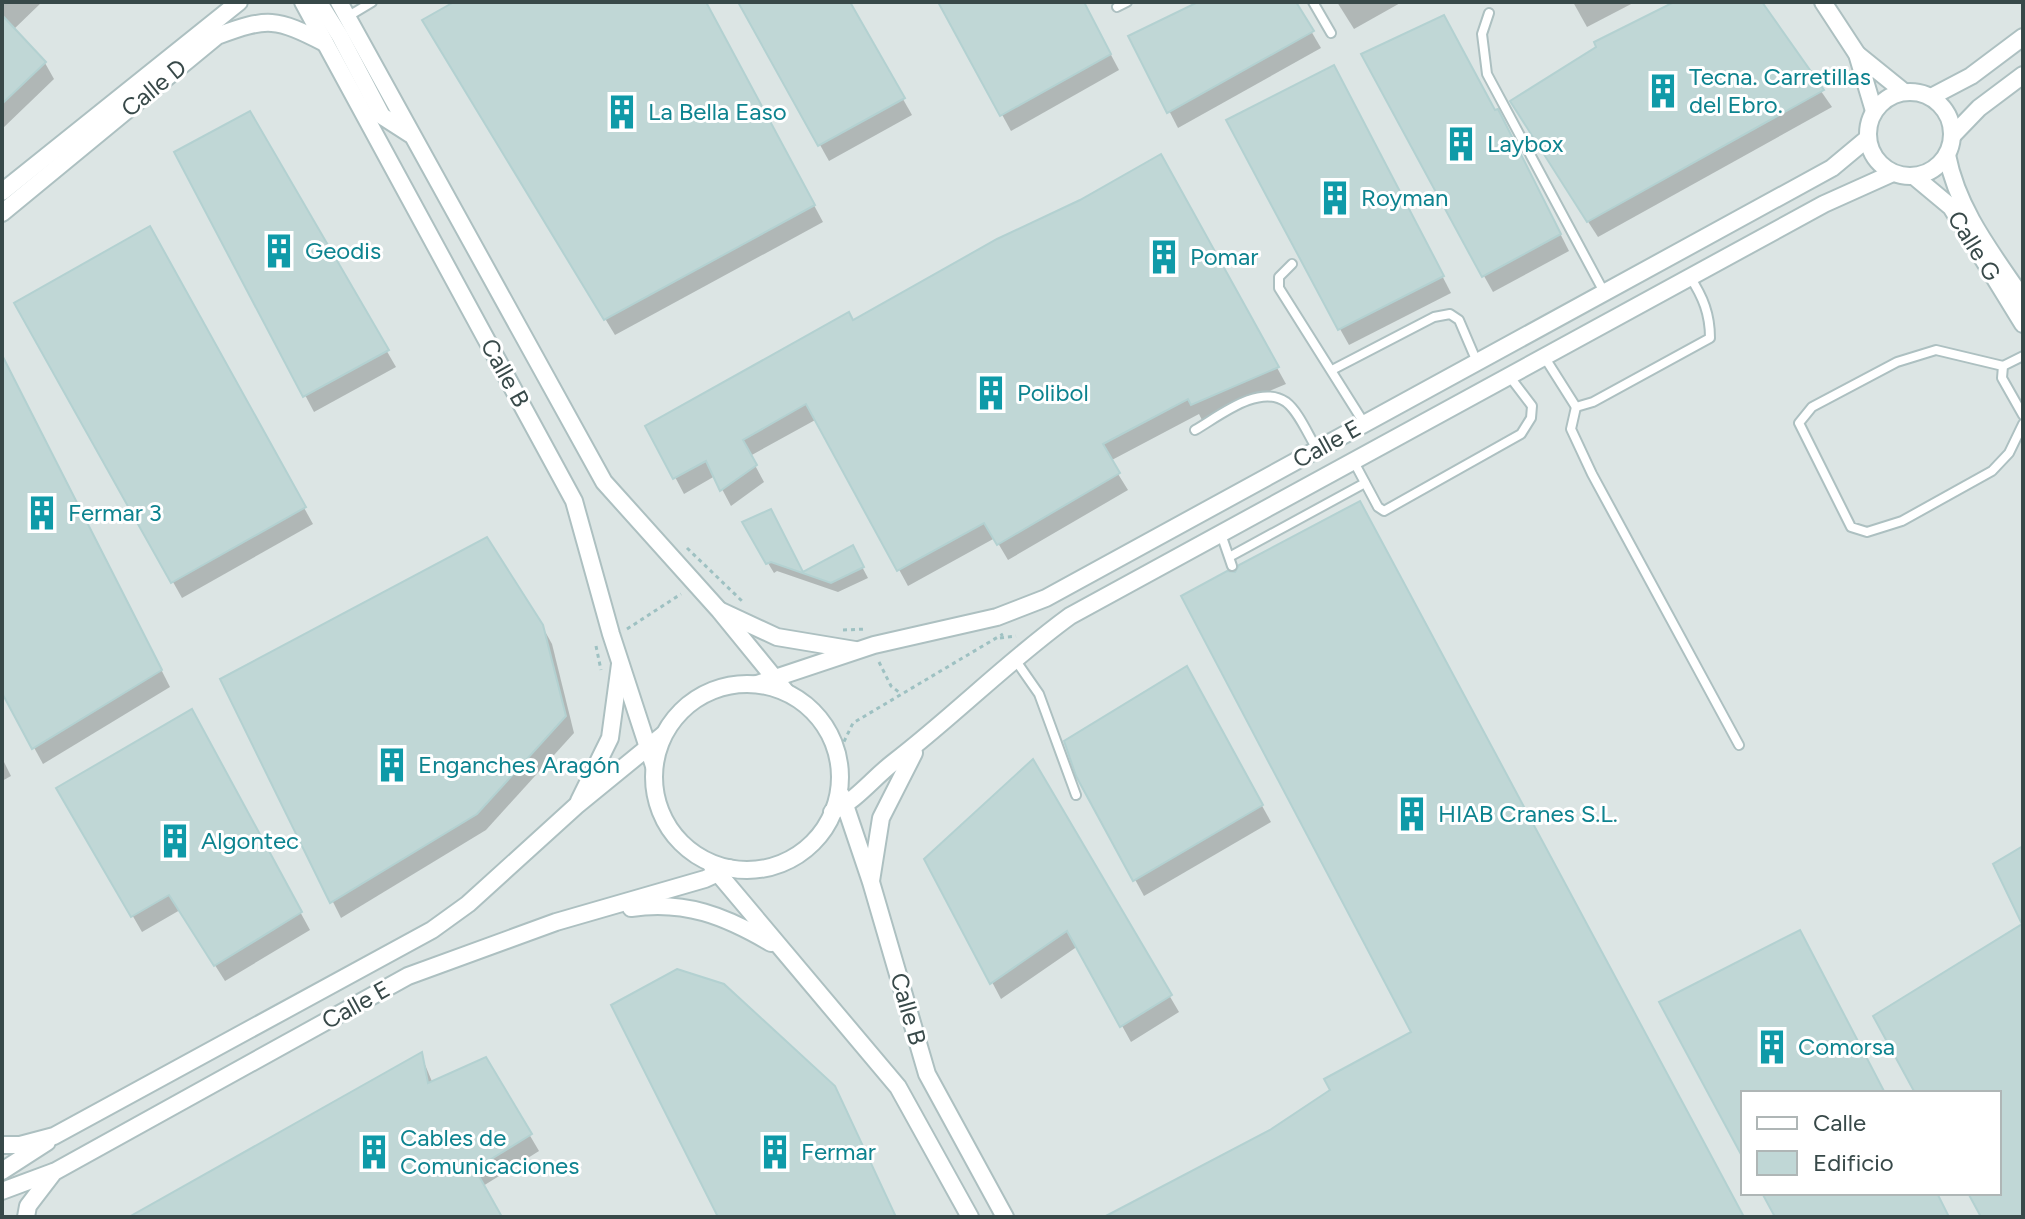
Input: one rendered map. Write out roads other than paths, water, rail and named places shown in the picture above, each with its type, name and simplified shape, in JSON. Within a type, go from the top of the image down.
[{"type":"street","points":[[216,18],[231,2]]},
{"type":"street","name":"Calle D","points":[[2,192],[239,2]]},
{"type":"street","points":[[217,36],[253,2]]},
{"type":"street","name":"Calle B","points":[[303,2],[574,501],[620,663],[654,766]]},
{"type":"street","points":[[312,2],[323,9],[340,36],[382,116],[411,135]]},
{"type":"street","points":[[1823,2],[1857,54],[1874,111],[1868,138],[1873,155],[1893,173],[1915,177],[1933,170],[1947,155],[1953,135],[1979,108],[2023,75]]},
{"type":"street","name":"Calle B","points":[[342,7],[604,482],[719,610],[786,692]]},
{"type":"street","name":"Calle D","points":[[2,213],[217,36],[250,24],[272,21],[325,43]]},
{"type":"street","points":[[1931,97],[1971,76],[2023,37]]},
{"type":"street","points":[[1857,54],[1904,92],[1931,97],[1947,113],[1953,135]]},
{"type":"street","points":[[1874,111],[1887,98],[1904,92]]},
{"type":"street","name":"Calle E","points":[[757,684],[856,651],[997,617],[1033,604],[1832,168],[1868,138]]},
{"type":"street","name":"Calle G","points":[[1947,155],[1951,177],[1968,217],[2023,299]]},
{"type":"street","name":"Calle E","points":[[839,809],[894,762],[917,747],[1013,658],[1070,616],[1824,204],[1893,173]]},
{"type":"street","name":"Calle G","points":[[1915,177],[1951,207],[2023,324]]},
{"type":"street","name":"Calle B","points":[[719,610],[777,637],[856,651]]},
{"type":"street","name":"Calle E","points":[[576,806],[598,768],[610,738],[620,663]]},
{"type":"street","points":[[757,684],[786,692],[819,718],[837,756],[839,809],[815,839],[791,859],[760,869],[718,868],[685,846],[666,823],[656,795],[654,766],[663,735],[683,709],[709,691],[733,685],[757,684]]},
{"type":"street","name":"Calle E","points":[[2,1145],[20,1145],[54,1136],[443,923],[576,806],[663,735]]},
{"type":"street","name":"Calle E","points":[[871,882],[881,818],[917,747]]},
{"type":"street","name":"Calle B","points":[[839,809],[871,882],[927,1074],[1005,1217]]},
{"type":"street","name":"Calle B","points":[[718,868],[775,945],[856,1033],[898,1087],[970,1217]]},
{"type":"street","name":"Calle E","points":[[26,1217],[28,1206],[54,1172],[408,976],[718,868]]},
{"type":"street","name":"Calle B","points":[[613,907],[663,905],[695,908],[727,918],[775,945]]},
{"type":"street","points":[[2,1171],[54,1136]]},
{"type":"street","points":[[2,1191],[54,1172]]},
{"type":"lane","points":[[342,7],[372,2]]},
{"type":"lane","points":[[1117,7],[1127,2]]},
{"type":"lane","points":[[1313,2],[1331,33]]},
{"type":"lane","points":[[1489,13],[1482,34],[1487,74],[1605,293]]},
{"type":"lane","points":[[1292,264],[1279,277],[1279,288],[1364,423]]},
{"type":"lane","points":[[1576,407],[1593,402],[1710,338],[1707,310],[1690,277]]},
{"type":"lane","points":[[1332,370],[1434,317],[1450,314],[1459,320],[1477,362]]},
{"type":"lane","points":[[2023,356],[2003,366],[1936,350],[1897,362],[1812,407],[1799,423],[1851,527],[1867,532],[1902,521],[1992,471],[2009,453],[2023,424]]},
{"type":"lane","points":[[1545,358],[1576,407],[1571,429],[1592,474],[1739,745]]},
{"type":"lane","points":[[2003,366],[2002,378],[2023,415]]},
{"type":"lane","points":[[1354,462],[1378,507],[1384,511],[1521,434],[1531,418],[1532,406],[1510,377]]},
{"type":"lane","points":[[1195,430],[1253,398],[1273,396],[1287,403],[1317,450]]},
{"type":"lane","points":[[1221,534],[1231,561],[1365,483]]},
{"type":"lane","points":[[1013,658],[1039,694],[1076,795]]},
{"type":"place","name":"Tecna. Carretillas del Ebro.","points":[[1663,91]]},
{"type":"place","name":"La Bella Easo","points":[[622,112]]},
{"type":"place","name":"Laybox","points":[[1461,144]]},
{"type":"place","name":"Royman","points":[[1335,198]]},
{"type":"place","name":"Geodis","points":[[279,251]]},
{"type":"place","name":"Pomar","points":[[1164,257]]},
{"type":"place","name":"Polibol","points":[[991,393]]},
{"type":"place","name":"Fermar 3","points":[[42,513]]},
{"type":"place","name":"Enganches Aragón","points":[[392,765]]},
{"type":"place","name":"HIAB Cranes S.L.","points":[[1412,814]]},
{"type":"place","name":"Algontec","points":[[175,841]]},
{"type":"place","name":"Comorsa","points":[[1772,1047]]},
{"type":"place","name":"Cables de Comunicaciones","points":[[374,1152]]},
{"type":"place","name":"Fermar","points":[[775,1152]]}]
